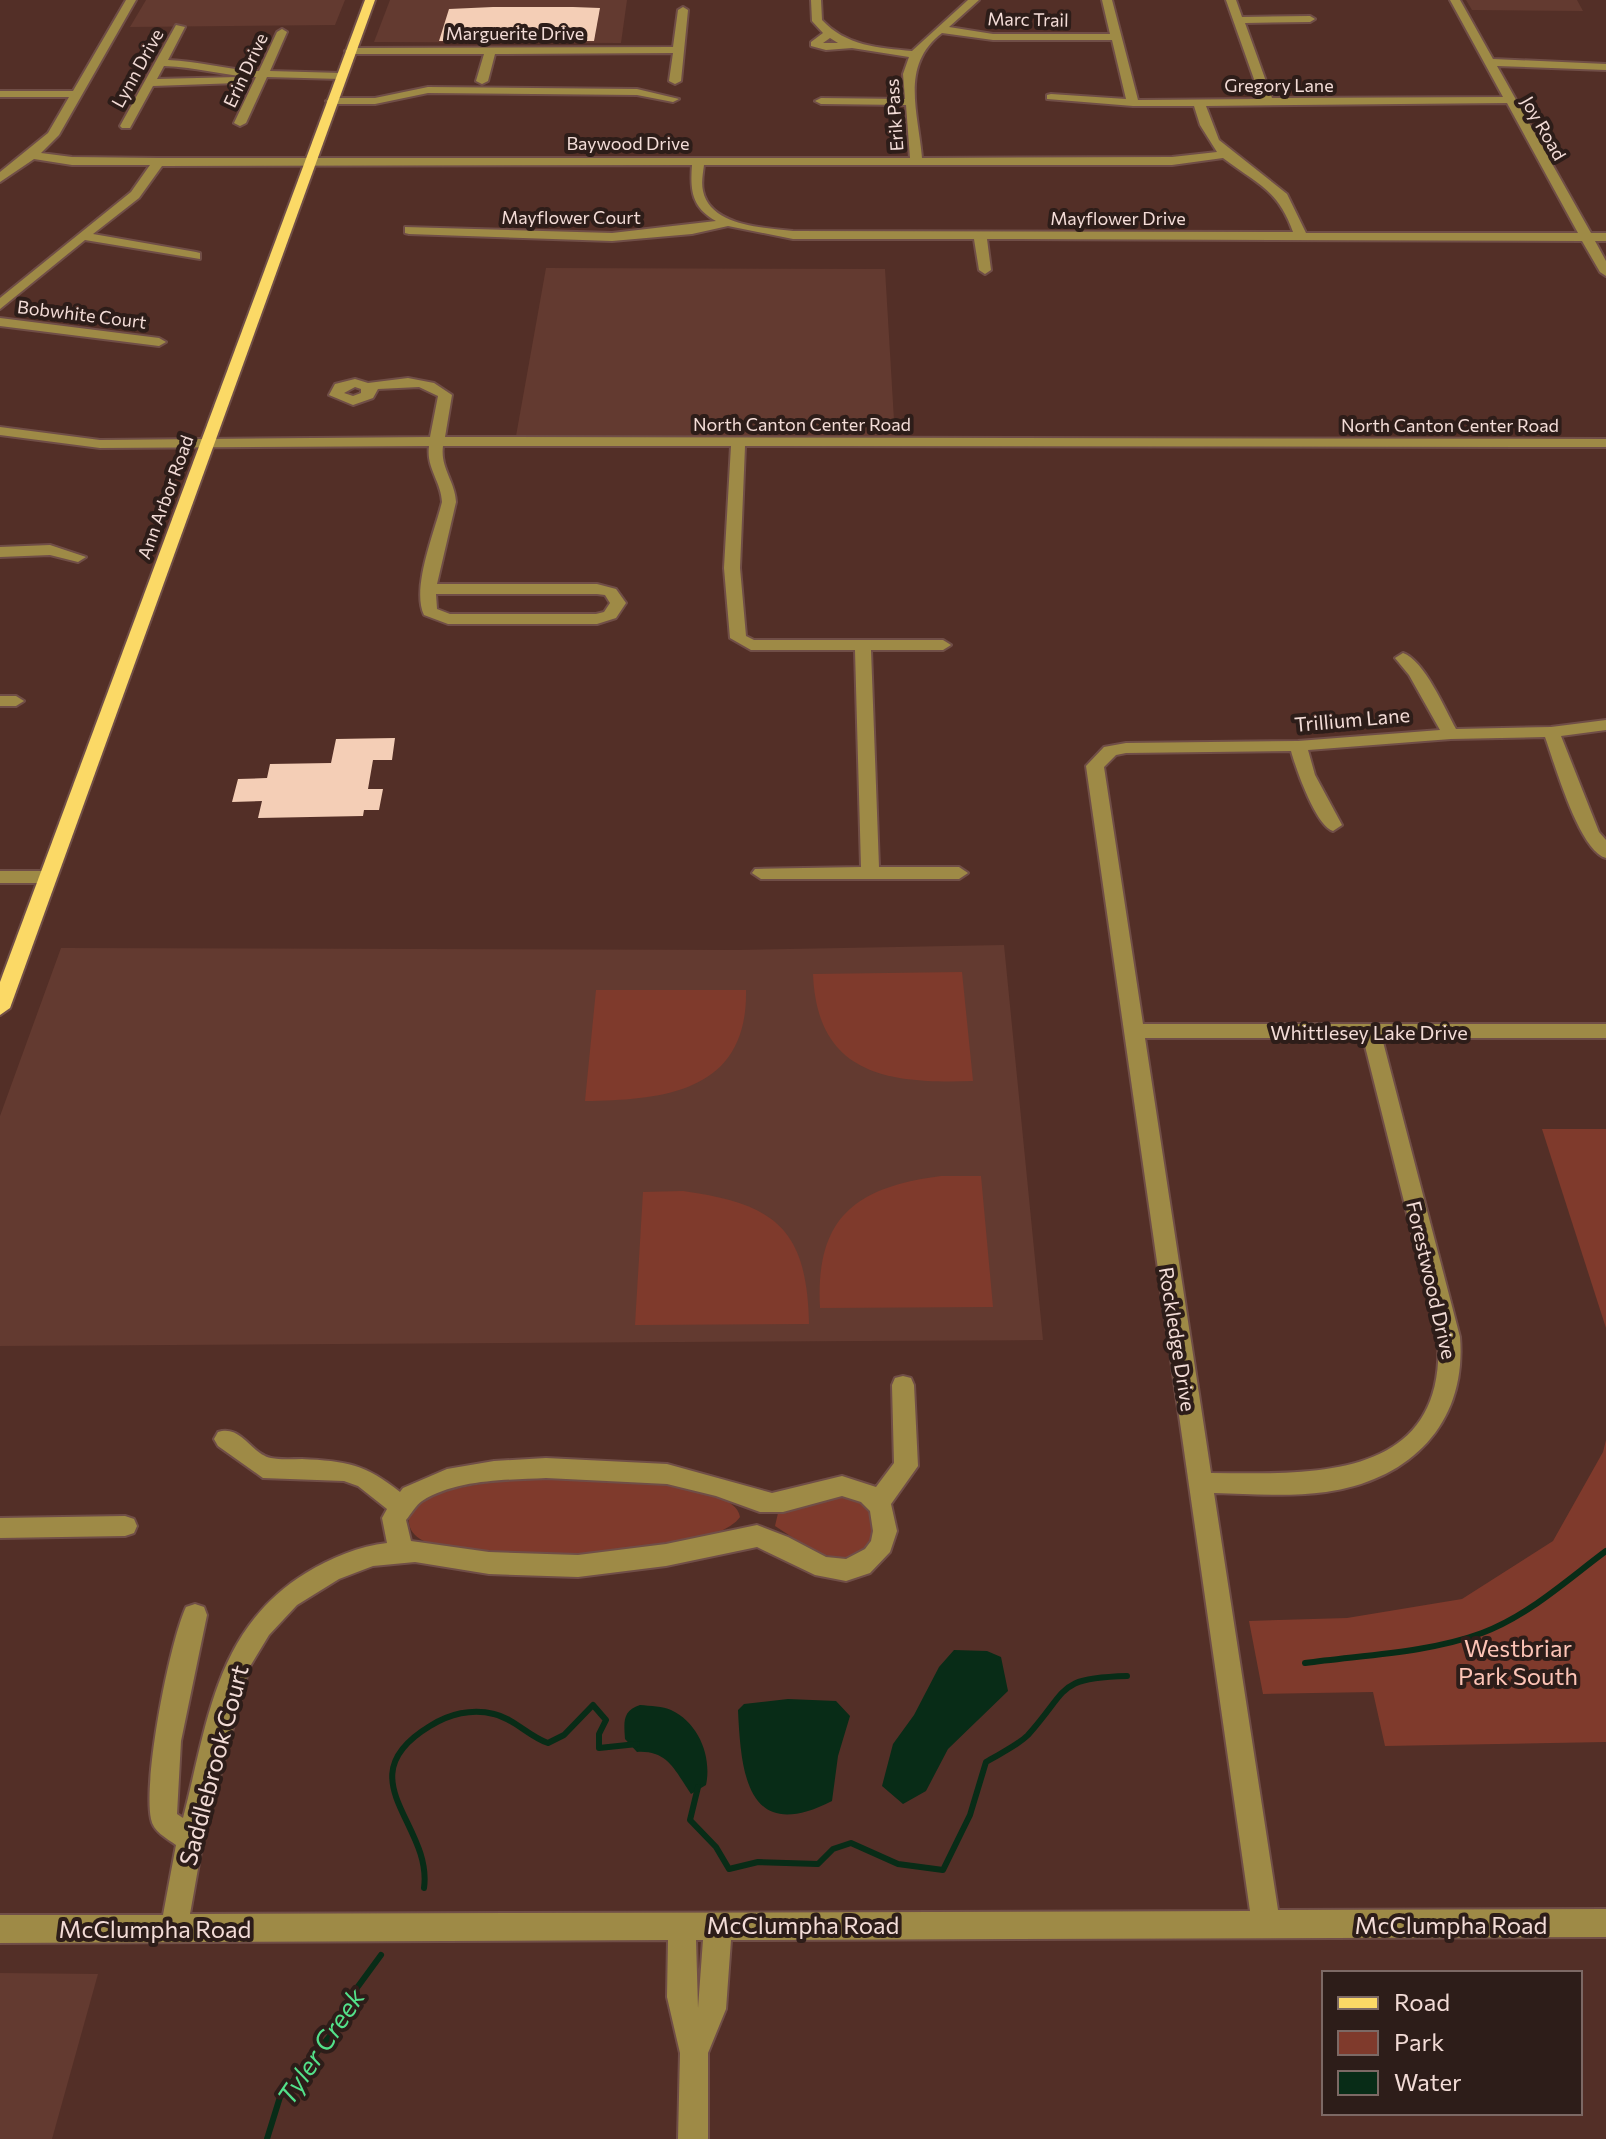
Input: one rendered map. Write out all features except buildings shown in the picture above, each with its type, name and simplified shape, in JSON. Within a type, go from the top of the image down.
[{"type":"main road","name":"Ann Arbor Road","points":[[0,1008],[370,0]]},
{"type":"street","points":[[0,178],[53,135],[131,0]]},
{"type":"street","points":[[816,0],[817,21],[830,33],[853,44]]},
{"type":"street","name":"Erik Pass","points":[[916,160],[909,70],[913,54],[974,0]]},
{"type":"street","points":[[1107,0],[1133,103]]},
{"type":"street","points":[[1231,0],[1268,103]]},
{"type":"street","name":"Joy Road","points":[[1455,0],[1507,100],[1606,272]]},
{"type":"street","points":[[675,81],[683,10]]},
{"type":"street","points":[[1238,20],[1310,19]]},
{"type":"street","name":"Lynn Drive","points":[[126,126],[180,27]]},
{"type":"street","name":"Marc Trail","points":[[939,29],[993,37],[1116,37]]},
{"type":"street","name":"Erin Drive","points":[[240,123],[282,32]]},
{"type":"street","points":[[830,33],[815,44],[826,47],[853,44],[913,54]]},
{"type":"street","name":"Marguerite Drive","points":[[350,51],[679,50]]},
{"type":"street","points":[[482,81],[490,51]]},
{"type":"street","points":[[1487,62],[1606,67]]},
{"type":"street","points":[[162,63],[203,64],[225,77]]},
{"type":"street","points":[[150,83],[225,77],[311,80],[321,76],[341,76]]},
{"type":"street","points":[[332,101],[375,101],[415,90],[462,90],[462,100],[478,102],[497,100],[502,90],[647,92],[673,99]]},
{"type":"street","points":[[0,94],[77,94]]},
{"type":"street","name":"Gregory Lane","points":[[1051,97],[1133,103],[1507,100]]},
{"type":"street","points":[[821,101],[910,102]]},
{"type":"street","points":[[1199,103],[1209,137],[1225,154],[1282,195],[1301,236]]},
{"type":"street","name":"Baywood Drive","points":[[32,155],[72,161],[159,162],[1172,161],[1225,154]]},
{"type":"street","name":"Mayflower Drive","points":[[698,161],[699,198],[711,212],[731,222],[793,235],[1606,237]]},
{"type":"street","points":[[0,305],[135,195],[159,162]]},
{"type":"street","name":"Mayflower Court","points":[[409,230],[463,234],[651,235],[731,222]]},
{"type":"street","points":[[980,235],[985,270]]},
{"type":"street","points":[[83,236],[196,256]]},
{"type":"street","name":"Bobwhite Court","points":[[0,322],[159,342]]},
{"type":"street","points":[[368,387],[405,383],[442,391],[446,399],[436,442],[435,466],[449,499],[431,589],[430,612],[448,619],[597,619],[610,615],[618,603],[610,592],[597,589],[431,589]]},
{"type":"street","name":"North Canton Center Road","points":[[0,431],[74,443],[205,444],[1606,443]]},
{"type":"street","points":[[738,442],[732,568],[738,638],[751,645],[943,645]]},
{"type":"street","points":[[0,552],[50,550],[78,557]]},
{"type":"street","points":[[863,645],[870,873]]},
{"type":"street","points":[[1403,658],[1416,673],[1451,734]]},
{"type":"street","name":"Trillium Lane","points":[[1103,756],[1126,748],[1298,746],[1451,734],[1551,732],[1606,725]]},
{"type":"street","points":[[1551,732],[1591,834],[1606,852]]},
{"type":"street","points":[[1298,746],[1306,775],[1333,825]]},
{"type":"street","name":"Rockledge Drive","points":[[1103,756],[1094,773],[1266,1925]]},
{"type":"street","points":[[761,873],[959,873]]},
{"type":"street","points":[[0,877],[46,877]]},
{"type":"street","name":"Whittlesey Lake Drive","points":[[1132,1031],[1606,1031]]},
{"type":"street","name":"Forestwood Drive","points":[[1200,1483],[1318,1482],[1351,1476],[1412,1446],[1444,1402],[1452,1369],[1449,1337],[1371,1032]]},
{"type":"street","points":[[878,1502],[906,1466],[903,1385]]},
{"type":"street","points":[[226,1439],[263,1468],[345,1471],[366,1479],[400,1506]]},
{"type":"street","points":[[401,1552],[392,1536],[395,1511],[411,1494],[455,1477],[558,1468],[614,1468],[670,1475],[734,1491],[761,1503],[830,1486],[852,1487],[873,1495],[888,1530],[882,1547],[868,1562],[844,1570],[820,1565],[772,1538],[757,1536],[761,1503]]},
{"type":"street","points":[[0,1528],[125,1526]]},
{"type":"street","name":"Saddlebrook Court","points":[[174,1928],[190,1840],[237,1664],[260,1627],[288,1597],[330,1571],[373,1555],[415,1551],[489,1563],[578,1566],[666,1555],[757,1536]]},
{"type":"street","points":[[190,1840],[164,1820],[163,1780],[164,1751],[195,1615]]},
{"type":"street","name":"McClumpha Road","points":[[0,1929],[682,1924],[1606,1923]]},
{"type":"street","points":[[682,1924],[681,1997],[694,2053],[693,2139]]},
{"type":"street","points":[[694,2053],[712,2009],[718,1924]]},
{"type":"shaded area","points":[[146,0],[345,0],[335,25],[130,27]]},
{"type":"shaded area","points":[[390,0],[627,0],[621,43],[374,42]]},
{"type":"shaded area","points":[[1466,0],[1577,0],[1583,11],[1472,10]]},
{"type":"shaded area","points":[[546,268],[885,269],[895,437],[516,436]]},
{"type":"shaded area","points":[[1004,945],[1043,1340],[0,1346],[0,1116],[61,948],[737,950]]},
{"type":"shaded area","points":[[0,1973],[98,1974],[52,2139],[0,2139]]},
{"type":"green space","points":[[962,972],[973,1081],[913,1080],[886,1075],[863,1066],[843,1053],[828,1034],[818,1008],[813,974]]},
{"type":"green space","points":[[596,990],[746,990],[743,1024],[733,1050],[717,1069],[697,1083],[645,1097],[585,1101]]},
{"type":"green space","points":[[1542,1129],[1606,1129],[1606,1328]]},
{"type":"green space","points":[[941,1176],[981,1176],[993,1307],[820,1308],[820,1277],[825,1251],[833,1230],[846,1212],[885,1189]]},
{"type":"green space","points":[[683,1191],[741,1204],[763,1213],[780,1226],[793,1243],[801,1265],[807,1291],[809,1324],[635,1325],[643,1192]]},
{"type":"green space","name":"Westbriar Park South","points":[[1606,1440],[1606,1742],[1385,1746],[1373,1692],[1263,1694],[1249,1621],[1347,1618],[1462,1599],[1553,1541],[1603,1452]]},
{"type":"green space","points":[[533,1478],[648,1482],[682,1487],[711,1494],[731,1504],[740,1517],[720,1531],[685,1542],[589,1553],[489,1553],[450,1548],[424,1541],[411,1529],[412,1511],[423,1501],[440,1493]]},
{"type":"green space","points":[[839,1495],[863,1505],[873,1525],[871,1543],[847,1559],[818,1554],[775,1526],[778,1513]]},
{"type":"water","points":[[954,1650],[987,1651],[1001,1657],[1008,1691],[948,1749],[926,1791],[903,1804],[882,1786],[893,1744],[914,1715],[939,1667]]},
{"type":"water","points":[[788,1699],[836,1701],[850,1716],[838,1756],[832,1801],[804,1812],[782,1814],[766,1809],[747,1779],[738,1710],[744,1704]]},
{"type":"water","points":[[640,1705],[668,1709],[689,1723],[705,1752],[706,1785],[691,1794],[663,1758],[648,1752],[637,1752],[625,1739],[627,1714]]},
{"type":"waterway","name":"Tyler Creek","points":[[1305,1663],[1417,1649],[1482,1633],[1531,1607],[1606,1551]]},
{"type":"waterway","name":"Tyler Creek","points":[[698,1787],[690,1820],[716,1847],[729,1869],[758,1862],[818,1864],[833,1849],[851,1843],[898,1864],[943,1870],[970,1815],[986,1762],[1024,1739],[1059,1696],[1076,1683],[1087,1679],[1127,1676]]},
{"type":"waterway","name":"Tyler Creek","points":[[424,1888],[423,1865],[417,1843],[398,1802],[393,1783],[394,1764],[405,1745],[430,1726],[461,1713],[486,1712],[502,1716],[548,1743],[564,1735],[593,1705],[606,1720],[599,1734],[599,1748],[637,1744]]},
{"type":"waterway","name":"Tyler Creek","points":[[267,2139],[280,2097],[330,2036],[351,1996],[381,1955]]}]
